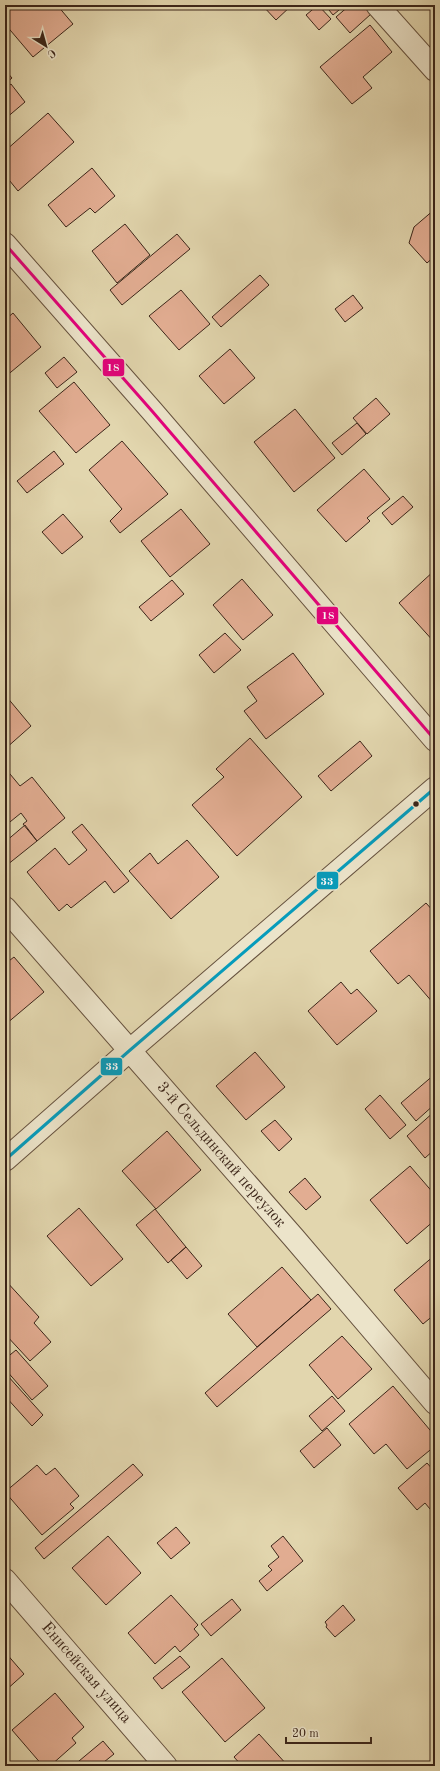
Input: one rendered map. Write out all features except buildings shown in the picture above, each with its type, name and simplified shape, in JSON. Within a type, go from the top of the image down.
[{"type":"street","points":[[377,5],[435,70]]},
{"type":"street","points":[[5,244],[152,411],[435,740]]},
{"type":"street","points":[[5,1160],[129,1051],[435,788]]},
{"type":"street","name":"3-й Сельдинский переулок","points":[[5,908],[294,1238],[435,1403]]},
{"type":"street","name":"Енисейская улица","points":[[5,1580],[166,1766]]},
{"type":"transit line","name":"18","points":[[5,244],[152,411],[435,740]]},
{"type":"transit line","name":"33","points":[[5,1160],[129,1051],[435,788]]}]
